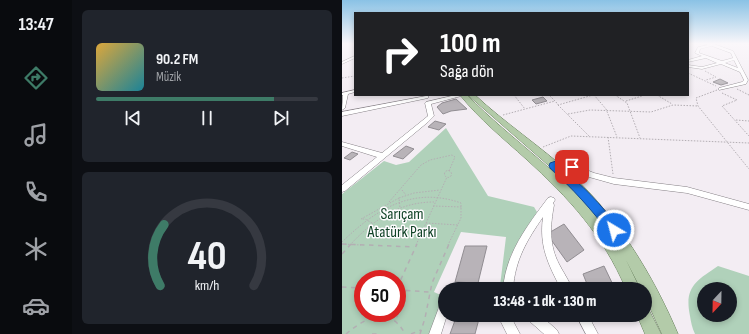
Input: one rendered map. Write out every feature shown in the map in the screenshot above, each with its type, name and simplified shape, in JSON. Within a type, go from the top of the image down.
[{"type":"main road","points":[[464,96],[547,173],[585,211],[610,244],[629,282]]},
{"type":"main road","points":[[472,96],[578,187],[596,207],[621,240],[646,282],[670,334]]},
{"type":"main road","points":[[647,322],[653,334]]},
{"type":"street","points":[[712,60],[742,71]]},
{"type":"street","points":[[689,66],[702,68],[728,60]]},
{"type":"street","points":[[719,89],[744,83],[746,80],[736,60]]},
{"type":"street","points":[[342,108],[344,93],[354,91]]},
{"type":"street","points":[[342,114],[427,98],[451,96]]},
{"type":"street","points":[[342,189],[431,116],[427,98]]},
{"type":"street","points":[[342,144],[383,156]]},
{"type":"street","points":[[554,166],[562,162],[592,175],[614,181],[687,190],[749,207]]},
{"type":"street","points":[[509,282],[515,257],[524,240],[551,200],[548,215],[546,243],[550,258],[563,282]]},
{"type":"street","points":[[436,334],[440,322]]},
{"type":"street","points":[[507,322],[514,334]]},
{"type":"street","points":[[540,322],[553,334]]},
{"type":"street","points":[[586,322],[592,334]]},
{"type":"path","points":[[702,68],[716,77],[705,81]]},
{"type":"path","points":[[689,73],[705,81],[736,100],[722,106],[749,136]]},
{"type":"path","points":[[342,78],[354,76]]},
{"type":"path","points":[[729,86],[749,95]]},
{"type":"path","points":[[719,89],[696,98],[698,106],[749,169]]},
{"type":"path","points":[[515,96],[525,110]]},
{"type":"path","points":[[550,96],[589,136]]},
{"type":"path","points":[[558,105],[590,96]]},
{"type":"path","points":[[594,96],[601,101],[608,110],[617,137]]},
{"type":"path","points":[[618,96],[625,101],[631,111],[640,138]]},
{"type":"path","points":[[625,101],[642,96]]},
{"type":"path","points":[[658,96],[672,105]]},
{"type":"path","points":[[496,117],[555,101]]},
{"type":"path","points":[[568,114],[590,110],[651,112],[672,105],[698,106]]},
{"type":"path","points":[[734,120],[749,121]]},
{"type":"path","points":[[535,150],[571,136],[749,143]]},
{"type":"path","points":[[608,137],[614,181]]},
{"type":"path","points":[[388,202],[401,189],[417,168],[430,160],[452,155],[455,157],[455,160],[449,171],[444,174],[444,176],[447,177]]},
{"type":"path","points":[[405,270],[440,190],[447,177],[451,174],[449,171]]},
{"type":"path","points":[[401,189],[406,195]]},
{"type":"path","points":[[373,223],[361,219],[388,202],[406,195],[440,190]]},
{"type":"path","points":[[342,243],[367,220],[382,210],[399,203],[417,198],[438,196],[461,203],[462,208],[459,225],[450,241],[432,283],[420,334]]},
{"type":"path","points":[[398,198],[400,208]]},
{"type":"path","points":[[342,254],[357,236],[373,223],[400,208],[415,203],[435,202]]},
{"type":"path","points":[[433,206],[462,208]]},
{"type":"path","points":[[426,223],[459,225]]},
{"type":"path","points":[[342,243],[415,247]]},
{"type":"path","points":[[342,287],[354,288]]},
{"type":"path","points":[[406,290],[430,292]]},
{"type":"path","points":[[346,334],[362,322]]},
{"type":"path","points":[[398,322],[402,326],[405,334]]},
{"type":"path","points":[[411,334],[422,330]]},
{"type":"path","points":[[372,334],[380,334]]},
{"type":"green space","name":"Sarıçam Atatürk Parkı","points":[[446,128],[488,196],[534,207],[537,212],[511,255],[505,282],[500,282],[506,237],[461,232],[434,292],[438,294],[438,322],[441,322],[437,334],[342,334],[342,194],[384,161],[396,165],[409,162]]},
{"type":"green space","points":[[718,266],[749,276],[749,334],[695,334],[690,318],[689,298],[690,291],[697,282],[697,322],[737,322],[737,282],[697,282]]},
{"type":"building","points":[[720,79],[728,83],[721,85],[713,82]]},
{"type":"building","points":[[543,97],[547,101],[536,104],[532,100]]},
{"type":"building","points":[[456,99],[467,109],[451,111],[443,114],[437,107],[442,103]]},
{"type":"building","points":[[435,121],[446,124],[439,130],[428,127]]},
{"type":"building","points":[[406,146],[414,149],[403,159],[393,156]]},
{"type":"building","points":[[352,152],[358,154],[350,160],[344,158]]},
{"type":"building","points":[[564,224],[584,250],[567,262],[547,234]]},
{"type":"building","points":[[465,246],[487,246],[478,282],[455,282]]},
{"type":"building","points":[[604,266],[612,282],[586,282],[583,274]]},
{"type":"building","points":[[454,322],[478,322],[475,334],[450,334]]},
{"type":"route","points":[[572,167],[562,162],[554,166],[578,187],[614,230]]}]
